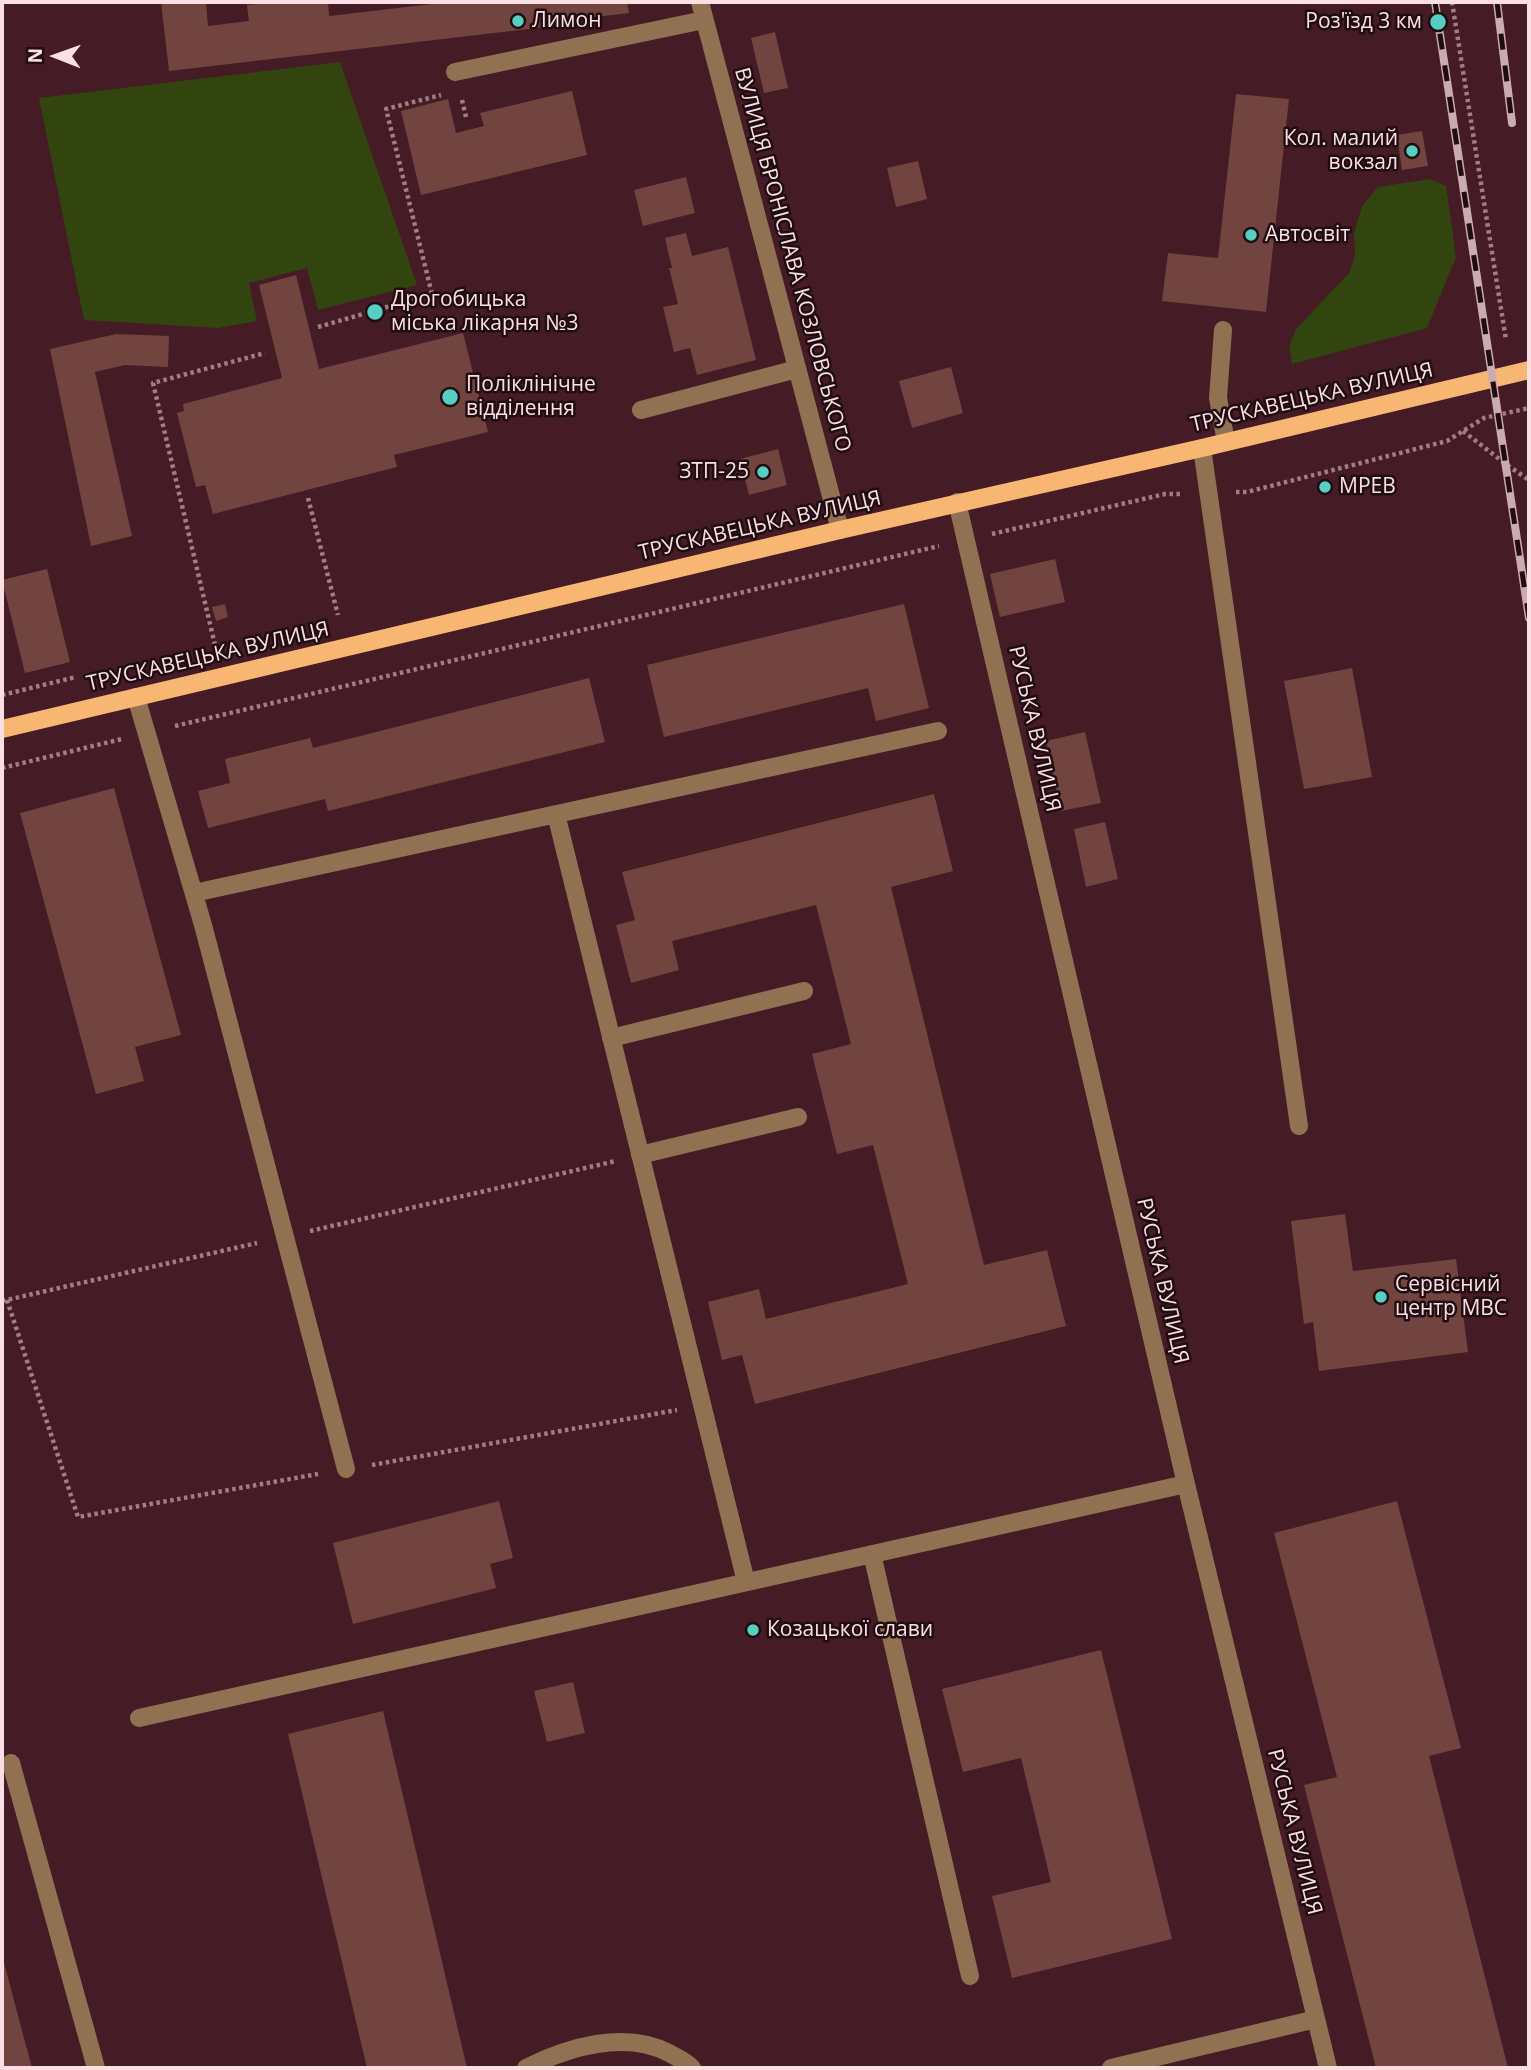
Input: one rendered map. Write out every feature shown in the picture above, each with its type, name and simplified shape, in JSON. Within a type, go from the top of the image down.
[{"type":"main road","name":"ТРУСКАВЕЦЬКА ВУЛИЦЯ","points":[[2,729],[957,502],[1202,448],[1529,370]]},
{"type":"street","points":[[455,72],[702,11]]},
{"type":"street","name":"ВУЛИЦЯ БРОНІСЛАВА КОЗЛОВСЬКОГО","points":[[702,11],[840,530]]},
{"type":"street","points":[[1223,330],[1218,398],[1226,442]]},
{"type":"street","points":[[641,410],[797,369]]},
{"type":"street","points":[[1202,448],[1299,1126]]},
{"type":"street","name":"РУСЬКА ВУЛИЦЯ","points":[[957,502],[1186,1484],[1328,2068]]},
{"type":"street","points":[[136,697],[194,893],[346,1469]]},
{"type":"street","points":[[194,893],[938,731]]},
{"type":"street","points":[[556,814],[746,1582]]},
{"type":"street","points":[[611,1038],[804,991]]},
{"type":"street","points":[[640,1155],[798,1117]]},
{"type":"street","points":[[139,1718],[1186,1484]]},
{"type":"street","points":[[872,1554],[970,1976]]},
{"type":"street","points":[[10,1763],[96,2068]]},
{"type":"street","points":[[1111,2068],[1316,2019]]},
{"type":"street","points":[[526,2068],[584,2047],[622,2041],[656,2046],[688,2063],[692,2068]]},
{"type":"path","points":[[1452,2],[1506,340]]},
{"type":"path","points":[[318,327],[432,294],[386,109],[447,94]]},
{"type":"path","points":[[215,645],[153,383],[265,353]]},
{"type":"path","points":[[2,768],[1165,494],[1247,492],[1447,441],[1484,418],[1529,408]]},
{"type":"path","points":[[1463,431],[1529,480]]},
{"type":"path","points":[[308,498],[338,615]]},
{"type":"path","points":[[2,695],[76,677]]},
{"type":"path","points":[[640,1155],[4,1301],[78,1517],[702,1405]]},
{"type":"green space","points":[[340,62],[417,285],[318,310],[307,268],[249,283],[257,321],[218,328],[84,320],[39,98]]},
{"type":"green space","points":[[1430,179],[1446,186],[1456,257],[1427,328],[1292,364],[1289,346],[1296,329],[1350,272],[1355,254],[1354,233],[1362,206],[1378,187]]},
{"type":"building","points":[[161,2],[206,2],[208,26],[249,21],[247,5],[276,2],[328,2],[329,16],[449,2],[627,2],[629,13],[579,19],[580,23],[169,71]]},
{"type":"building","points":[[775,32],[788,88],[764,93],[751,38]]},
{"type":"building","points":[[572,91],[587,155],[421,195],[401,111],[448,99],[456,133],[484,126],[480,113]]},
{"type":"building","points":[[1236,94],[1289,99],[1266,312],[1162,301],[1168,253],[1218,258]]},
{"type":"building","name":"Кол. малий вокзал","points":[[1422,131],[1428,166],[1402,170],[1397,135]]},
{"type":"building","points":[[918,161],[927,199],[896,207],[887,168]]},
{"type":"building","points":[[686,177],[695,213],[643,226],[634,190]]},
{"type":"building","points":[[686,233],[692,256],[728,247],[756,360],[697,375],[690,348],[674,352],[663,307],[678,304],[665,238]]},
{"type":"building","points":[[296,275],[319,369],[463,333],[488,432],[394,455],[397,467],[213,514],[205,485],[196,487],[177,413],[184,411],[183,404],[282,378],[259,285]]},
{"type":"building","points":[[116,334],[169,336],[168,367],[125,365],[95,372],[132,536],[91,546],[50,349]]},
{"type":"building","points":[[951,367],[963,413],[912,428],[899,381]]},
{"type":"building","name":"ЗТП-25","points":[[778,449],[787,485],[749,495],[740,459]]},
{"type":"building","points":[[1055,559],[1065,602],[1000,617],[990,574]]},
{"type":"building","points":[[47,569],[70,662],[25,673],[2,580]]},
{"type":"building","points":[[225,604],[228,617],[216,621],[212,607]]},
{"type":"building","points":[[904,604],[929,708],[876,721],[868,688],[664,737],[647,665]]},
{"type":"building","points":[[1352,668],[1372,777],[1304,789],[1284,681]]},
{"type":"building","points":[[589,678],[605,742],[328,811],[325,799],[208,828],[198,791],[230,783],[225,759],[310,738],[313,748]]},
{"type":"building","points":[[1085,732],[1101,803],[1061,811],[1046,741]]},
{"type":"building","points":[[114,788],[181,1035],[135,1047],[144,1081],[96,1094],[20,813]]},
{"type":"building","points":[[934,794],[953,871],[891,887],[984,1265],[1047,1250],[1066,1326],[755,1404],[742,1355],[722,1360],[708,1302],[759,1289],[766,1319],[908,1284],[873,1145],[837,1154],[812,1054],[851,1044],[816,905],[672,941],[679,970],[631,983],[616,925],[635,920],[622,872]]},
{"type":"building","points":[[1105,822],[1118,879],[1086,887],[1074,829]]},
{"type":"building","name":"Сервісний центр МВС","points":[[1345,1214],[1353,1271],[1456,1259],[1468,1352],[1319,1371],[1313,1322],[1304,1324],[1291,1221]]},
{"type":"building","points":[[499,1501],[513,1558],[490,1564],[496,1588],[353,1624],[333,1543]]},
{"type":"building","points":[[1397,1501],[1461,1748],[1429,1756],[1508,2068],[1376,2068],[1304,1785],[1337,1777],[1274,1533]]},
{"type":"building","points":[[1101,1650],[1172,1939],[1012,1978],[992,1896],[1051,1882],[1021,1758],[963,1772],[942,1689]]},
{"type":"building","points":[[573,1682],[585,1733],[547,1742],[534,1691]]},
{"type":"building","points":[[383,1711],[467,2068],[367,2068],[288,1734]]},
{"type":"building","points":[[3,1959],[32,2068],[2,2068]]},
{"type":"railway","points":[[1435,2],[1529,618]]},
{"type":"railway","points":[[1497,2],[1512,123]]},
{"type":"place","name":"Лимон","points":[[518,21]]},
{"type":"place","name":"Роз'їзд 3 км","points":[[1438,22]]},
{"type":"place","name":"Кол. малий вокзал","points":[[1412,151]]},
{"type":"place","name":"Автосвіт","points":[[1251,235]]},
{"type":"place","name":"Дрогобицька міська лікарня №3","points":[[375,312]]},
{"type":"place","name":"Поліклінічне відділення","points":[[450,397]]},
{"type":"place","name":"ЗТП-25","points":[[763,472]]},
{"type":"place","name":"МРЕВ","points":[[1325,487]]},
{"type":"place","name":"Сервісний центр МВС","points":[[1381,1297]]},
{"type":"place","name":"Козацької слави","points":[[753,1630]]}]
